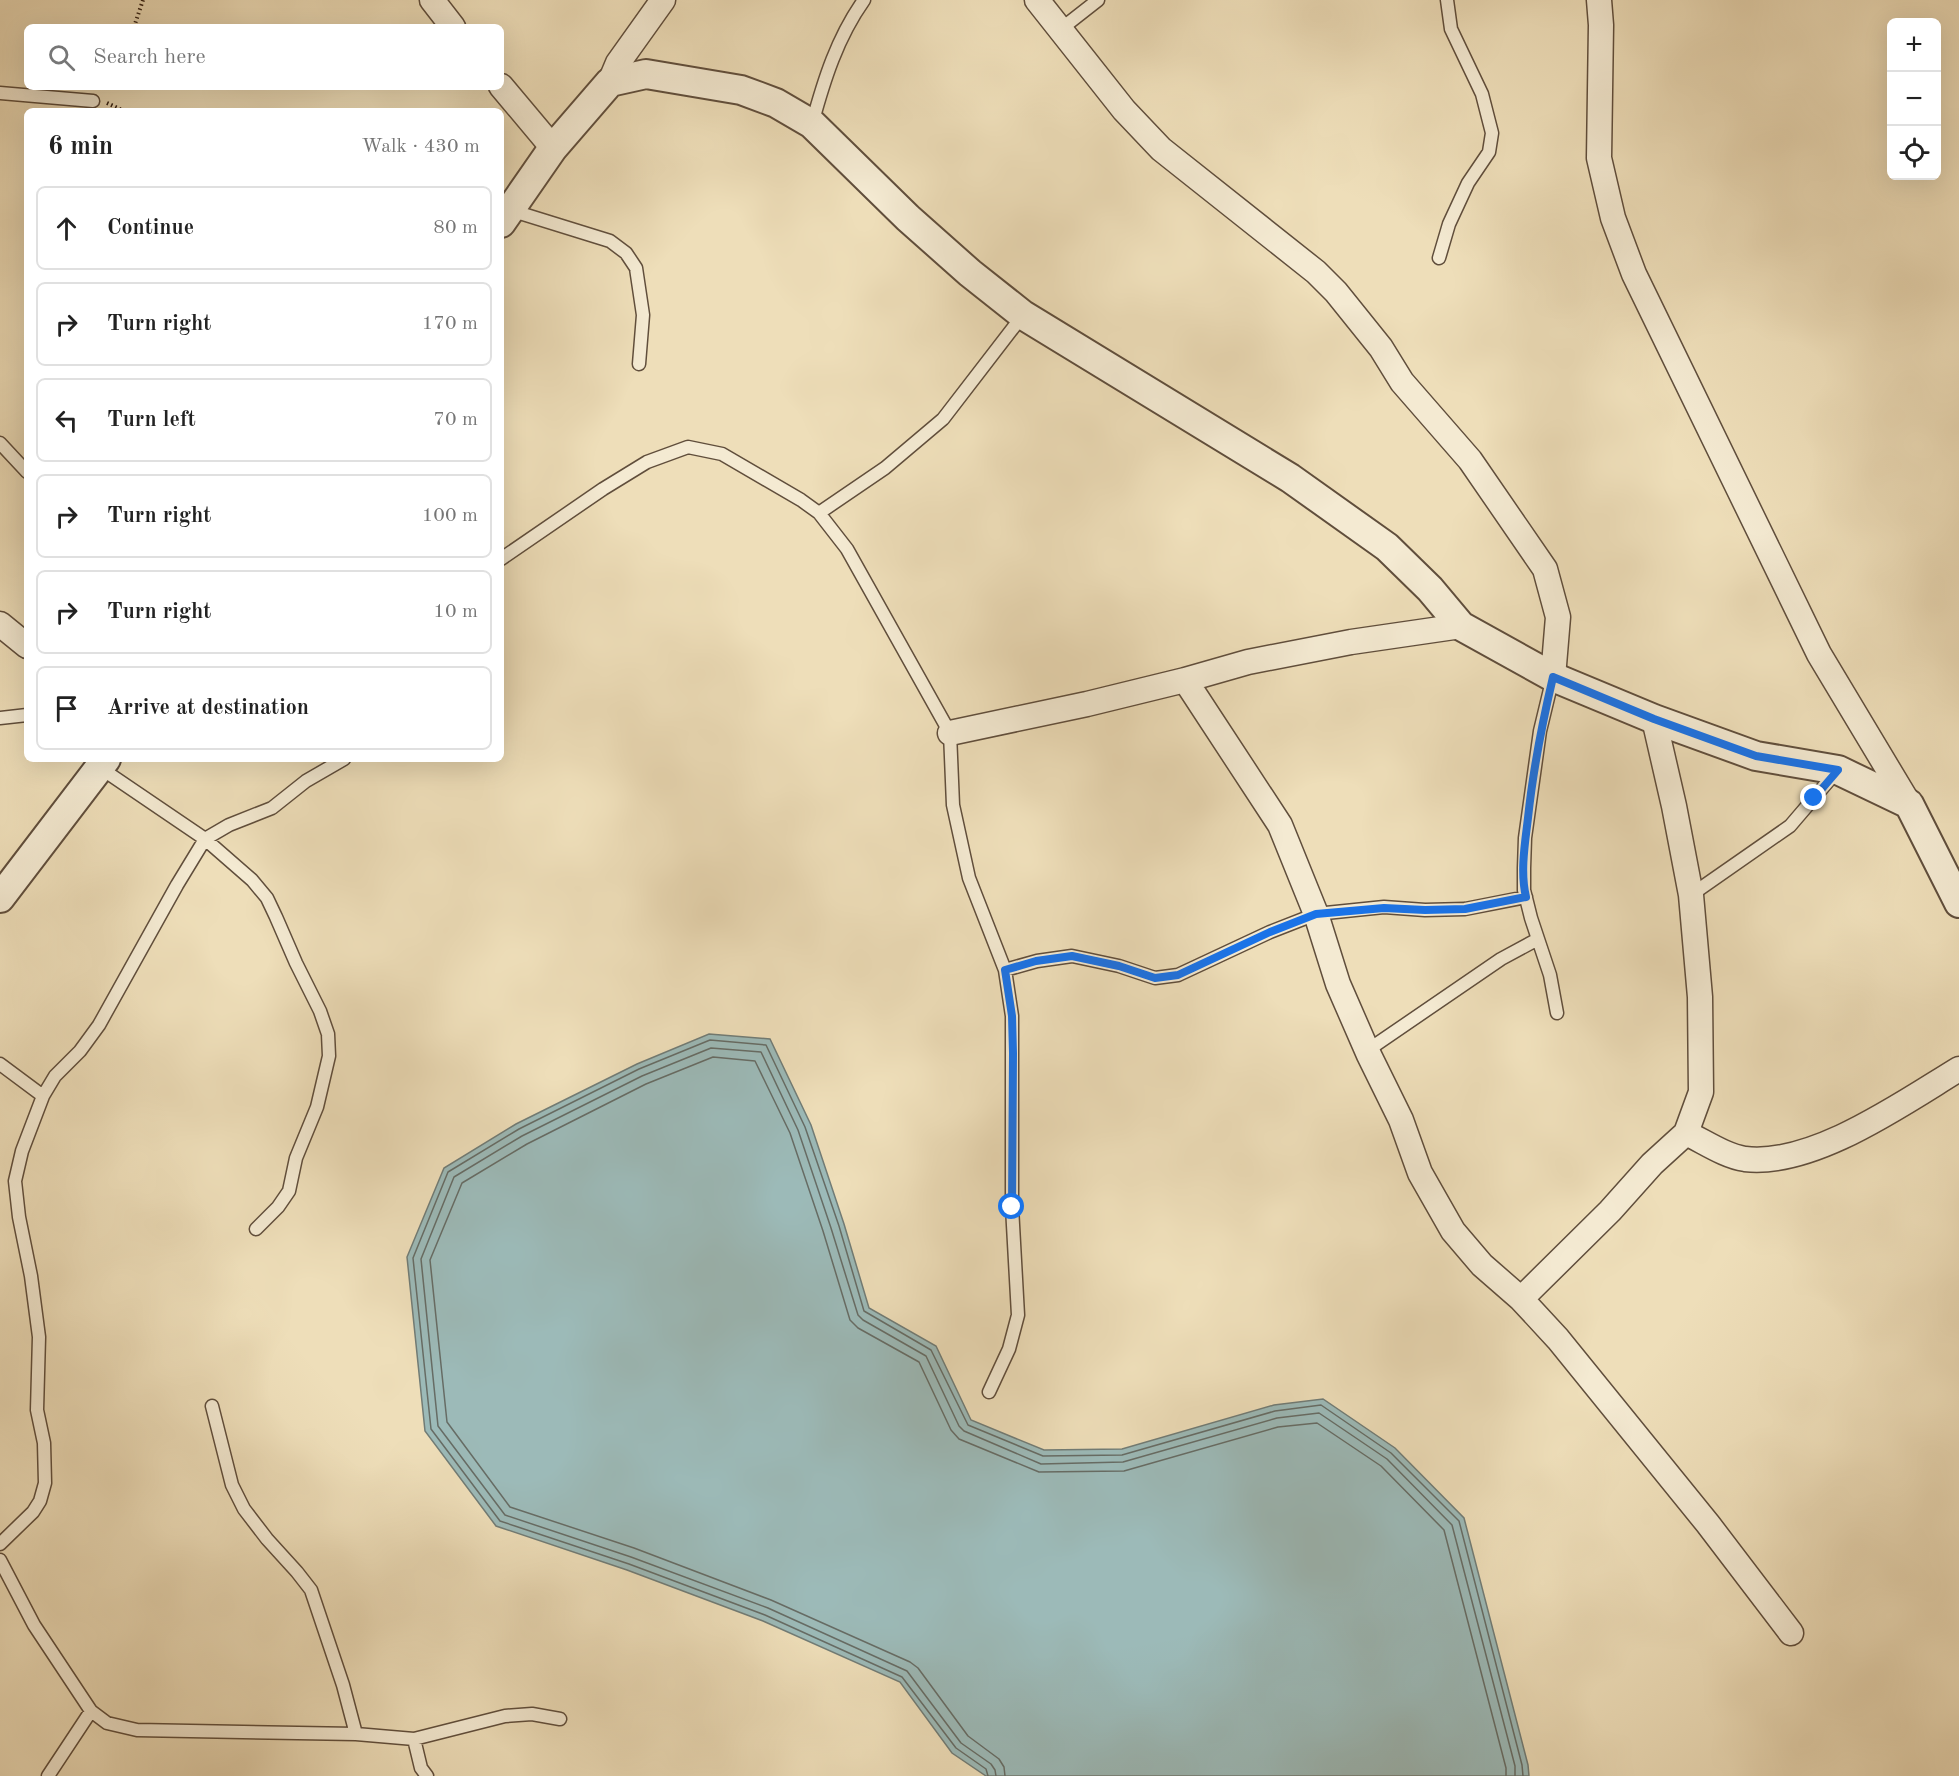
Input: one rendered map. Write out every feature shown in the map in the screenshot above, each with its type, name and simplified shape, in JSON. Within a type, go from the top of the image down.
[{"type":"street","points":[[432,0],[451,24]]},
{"type":"street","points":[[505,217],[553,148],[610,82],[618,63],[663,0]]},
{"type":"street","points":[[1037,0],[1124,110],[1161,149],[1316,272],[1336,292],[1381,348],[1402,382],[1470,460],[1545,569],[1558,617],[1553,677]]},
{"type":"street","points":[[1599,0],[1601,25],[1599,158],[1613,219],[1634,274],[1819,654],[1910,804],[1959,903]]},
{"type":"street","points":[[610,82],[646,74],[741,90],[776,103],[812,124],[908,218],[970,273],[1023,315],[1290,478],[1387,547],[1430,589],[1461,626],[1553,677],[1654,719],[1756,756],[1838,770],[1910,804]]},
{"type":"street","points":[[504,90],[553,148]]},
{"type":"street","points":[[0,624],[24,644]]},
{"type":"street","points":[[950,733],[1087,704],[1248,662],[1351,642],[1461,626]]},
{"type":"street","points":[[1185,680],[1280,825],[1316,914],[1338,984],[1401,1120],[1420,1173],[1453,1231],[1482,1265],[1521,1299],[1558,1339],[1708,1524],[1791,1633]]},
{"type":"street","points":[[1521,1299],[1610,1211],[1652,1164],[1686,1133],[1701,1092],[1700,997],[1691,895],[1654,719]]},
{"type":"street","points":[[0,898],[102,763]]},
{"type":"street","points":[[1686,1133],[1733,1156],[1746,1159],[1779,1157],[1807,1151],[1858,1129],[1959,1069]]},
{"type":"lane","points":[[812,124],[825,74],[851,18],[864,0]]},
{"type":"lane","points":[[1061,29],[1098,0]]},
{"type":"lane","points":[[1439,258],[1454,214],[1468,183],[1489,152],[1492,133],[1482,94],[1451,29],[1447,0]]},
{"type":"lane","points":[[2,95],[93,101]]},
{"type":"lane","points":[[505,217],[610,241],[626,253],[636,268],[643,315],[639,364]]},
{"type":"lane","points":[[819,513],[885,468],[943,419],[1023,315]]},
{"type":"lane","points":[[0,444],[24,469]]},
{"type":"lane","points":[[504,557],[603,489],[647,462],[687,447],[722,454],[771,482],[819,513],[847,549],[950,733],[953,805],[969,878],[1005,970],[1012,1016],[1012,1207],[1018,1315],[1009,1349],[989,1392]]},
{"type":"lane","points":[[1553,677],[1540,731],[1530,799],[1524,868],[1526,897],[1550,975],[1557,1013]]},
{"type":"lane","points":[[0,718],[24,715]]},
{"type":"lane","points":[[0,1544],[33,1512],[40,1501],[45,1484],[44,1443],[37,1410],[39,1337],[32,1276],[19,1216],[15,1181],[22,1151],[43,1096],[55,1076],[80,1051],[99,1025],[205,839],[229,825],[272,808],[306,781],[339,762]]},
{"type":"lane","points":[[102,763],[205,839],[252,880],[267,898],[320,1011],[328,1035],[329,1056],[319,1097],[296,1158],[289,1191],[278,1207],[256,1229]]},
{"type":"lane","points":[[1691,895],[1790,826],[1838,770]]},
{"type":"lane","points":[[1005,970],[1036,961],[1072,956],[1119,966],[1155,978],[1178,975],[1270,932],[1316,914],[1384,908],[1465,909],[1526,897]]},
{"type":"lane","points":[[1368,1050],[1501,959],[1538,939]]},
{"type":"lane","points":[[0,1064],[43,1096]]},
{"type":"lane","points":[[212,1406],[232,1485],[244,1509],[311,1590],[346,1695],[356,1734]]},
{"type":"lane","points":[[0,1560],[34,1625],[91,1711],[107,1723],[137,1730],[356,1734],[414,1739],[505,1716],[532,1714],[561,1719]]},
{"type":"lane","points":[[48,1776],[91,1711]]},
{"type":"lane","points":[[414,1739],[421,1768],[427,1776]]},
{"type":"path","points":[[135,24],[143,0]]},
{"type":"water","points":[[709,1034],[770,1039],[811,1125],[869,1308],[936,1346],[971,1420],[1044,1450],[1122,1449],[1274,1405],[1323,1399],[1395,1448],[1464,1518],[1529,1776],[986,1776],[952,1753],[900,1682],[763,1621],[627,1570],[496,1526],[425,1431],[407,1257],[444,1168],[516,1124],[637,1064]]},
{"type":"route","points":[[1012,1207],[1012,1016],[1005,970],[1036,961],[1072,956],[1119,966],[1155,978],[1178,975],[1270,932],[1316,914],[1349,909],[1465,909],[1526,897],[1524,890],[1525,838],[1540,731],[1553,677],[1654,719],[1756,756],[1838,770],[1814,798]]}]
